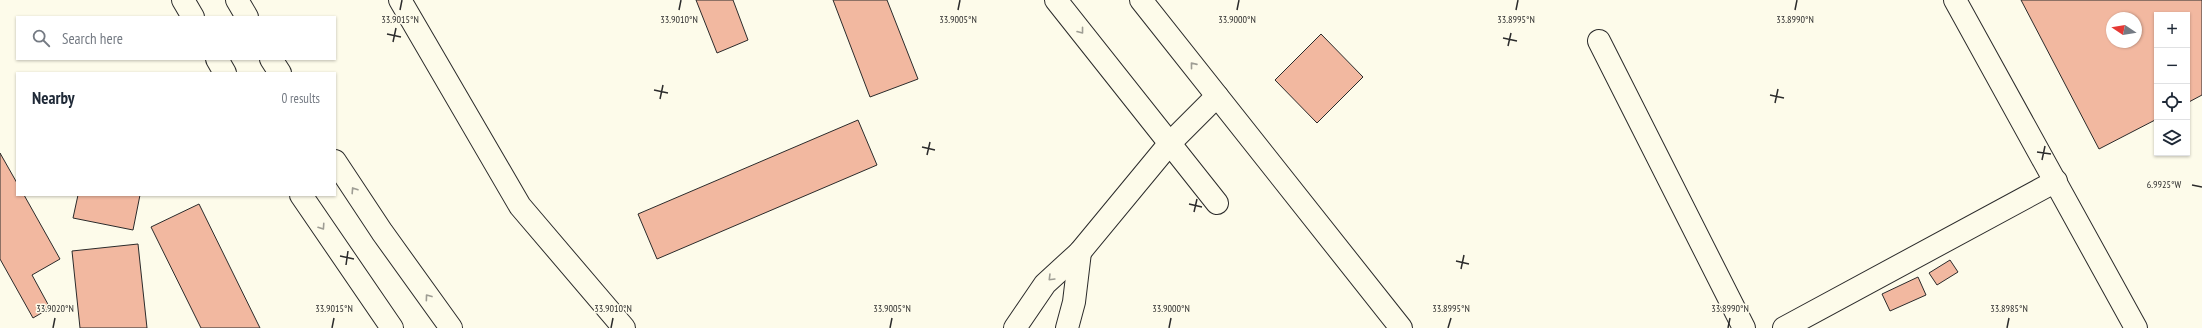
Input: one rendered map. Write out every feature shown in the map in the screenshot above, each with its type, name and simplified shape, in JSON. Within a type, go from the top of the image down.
[{"type":"street","points":[[183,0],[192,16]]},
{"type":"street","points":[[237,0],[246,16]]},
{"type":"street","points":[[400,0],[520,206],[624,328]]},
{"type":"street","points":[[1056,0],[1217,203]]},
{"type":"street","points":[[1141,0],[1401,328]]},
{"type":"street","points":[[1955,0],[2056,181],[2131,326]]},
{"type":"street","points":[[1599,41],[1744,328]]},
{"type":"street","points":[[218,60],[224,72]]},
{"type":"street","points":[[272,60],[279,72]]},
{"type":"street","points":[[1015,328],[1045,284],[1080,252],[1170,143],[1217,96]]},
{"type":"street","points":[[336,163],[382,232],[451,328]]},
{"type":"street","points":[[1784,328],[2056,181]]},
{"type":"street","points":[[302,196],[392,328]]},
{"type":"street","points":[[1067,328],[1074,302],[1080,252]]},
{"type":"building","points":[[696,0],[733,0],[748,40],[717,53]]},
{"type":"building","points":[[833,0],[887,0],[918,79],[870,97]]},
{"type":"building","points":[[2021,0],[2202,0],[2202,95],[2190,101],[2190,12],[2154,12],[2154,121],[2099,149]]},
{"type":"building","points":[[1321,34],[1363,77],[1317,123],[1275,80]]},
{"type":"building","points":[[858,120],[877,165],[657,259],[638,214]]},
{"type":"building","points":[[0,153],[16,181],[16,196],[25,196],[60,259],[32,275],[50,308],[33,318],[0,259]]},
{"type":"building","points":[[78,196],[140,196],[133,230],[73,218]]},
{"type":"building","points":[[199,204],[260,328],[201,328],[151,227]]},
{"type":"building","points":[[138,244],[147,328],[80,328],[72,251]]},
{"type":"building","points":[[1950,260],[1958,272],[1937,285],[1929,273]]},
{"type":"building","points":[[1918,277],[1926,295],[1890,311],[1882,294]]}]
